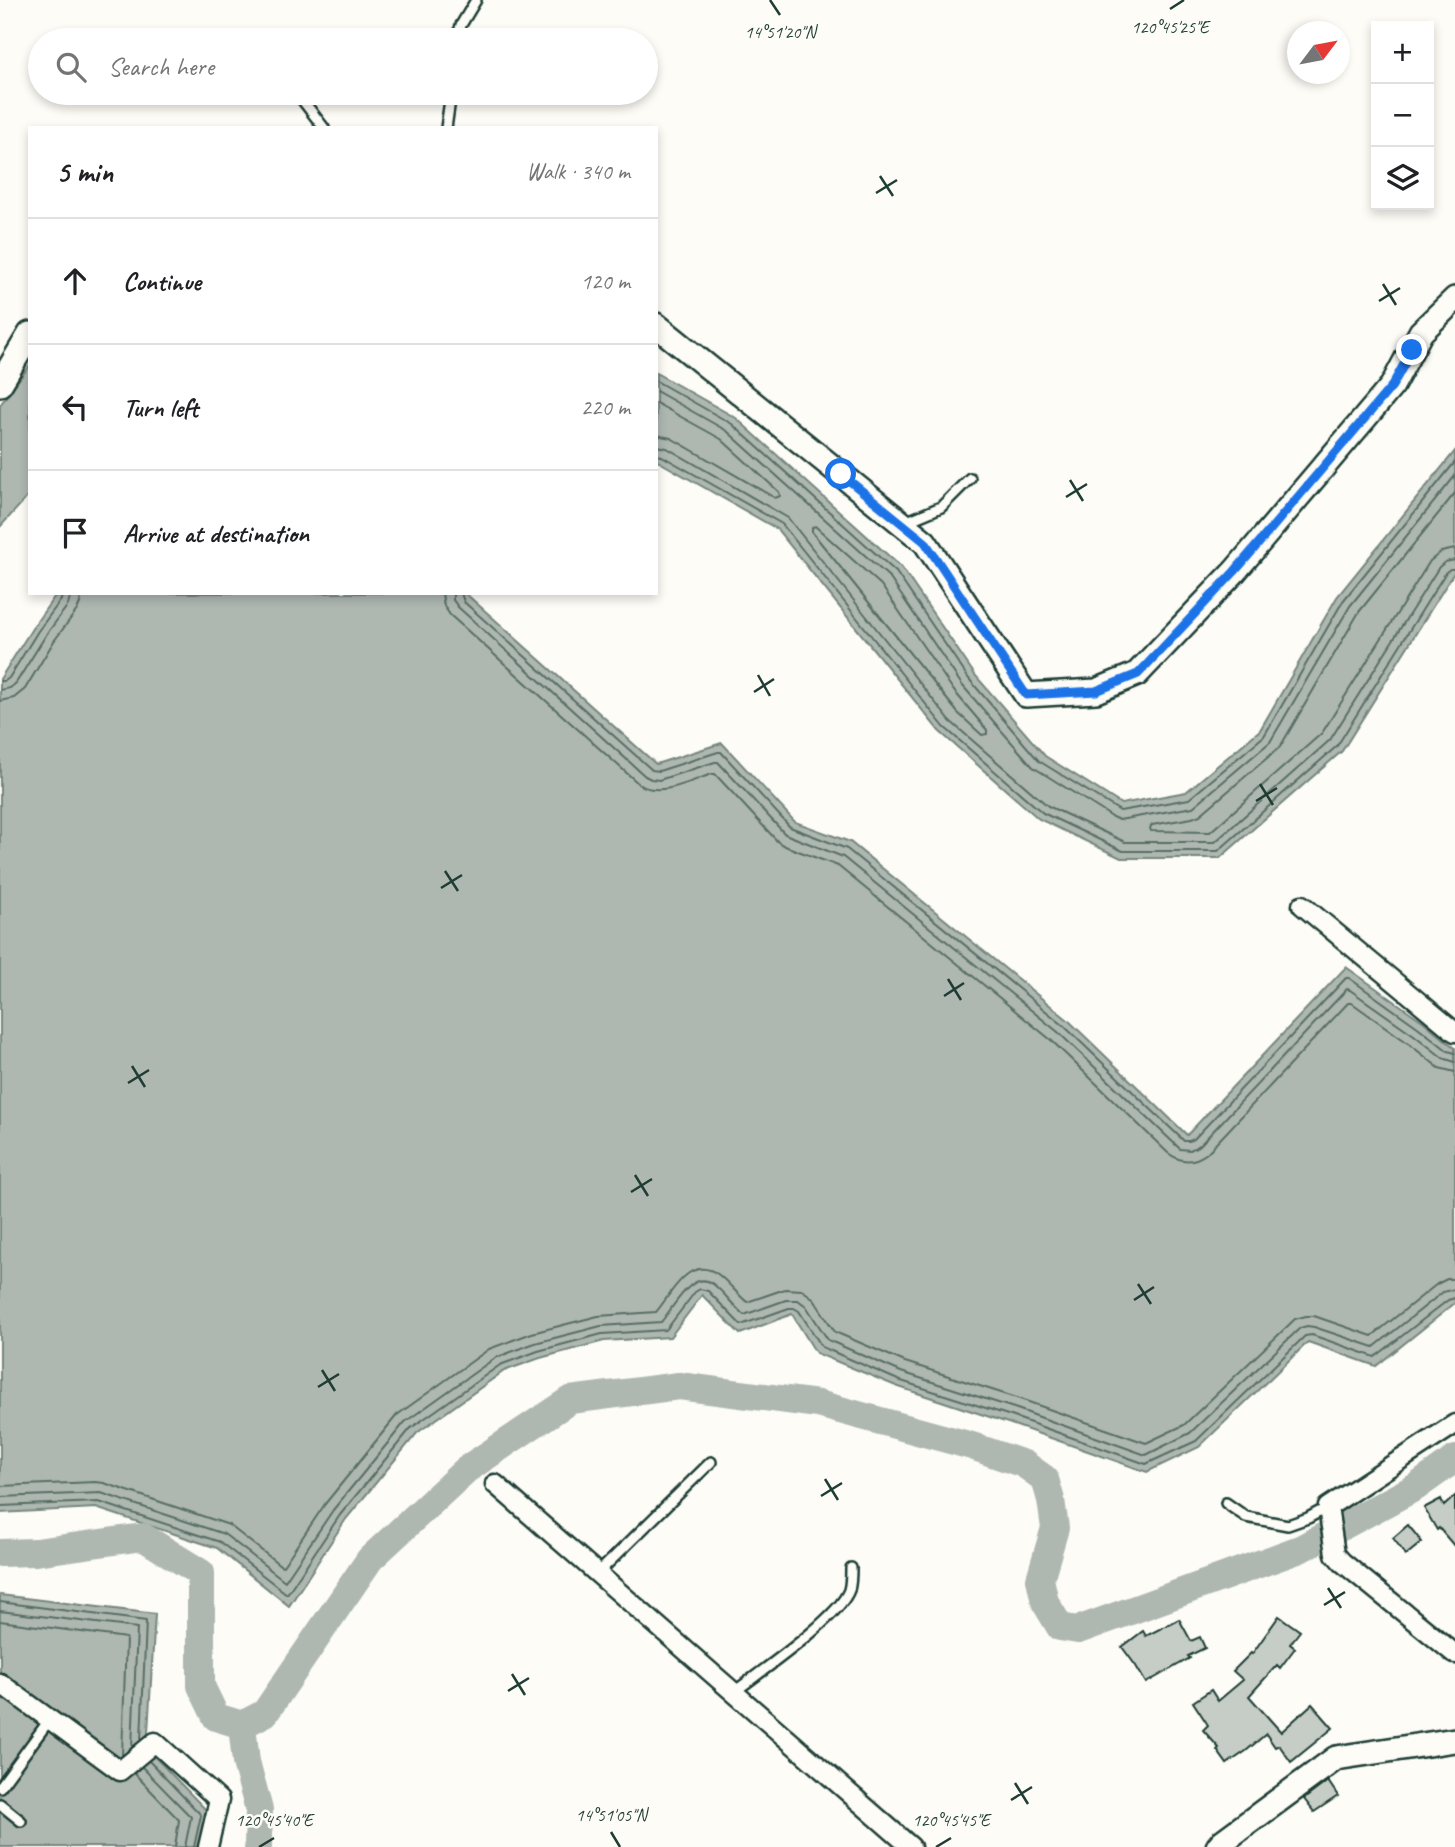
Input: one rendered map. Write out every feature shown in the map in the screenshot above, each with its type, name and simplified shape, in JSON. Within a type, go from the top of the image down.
[{"type":"street","points":[[658,327],[925,542],[1026,695],[1096,691],[1138,674],[1235,571],[1392,386],[1421,332],[1455,299]]},
{"type":"street","points":[[0,384],[28,337]]},
{"type":"street","points":[[1302,905],[1455,1032]]},
{"type":"street","points":[[1455,1424],[1328,1507],[1335,1554],[1455,1654]]},
{"type":"street","points":[[495,1484],[911,1847]]},
{"type":"street","points":[[0,1683],[120,1771],[155,1742],[219,1800],[208,1847]]},
{"type":"street","points":[[1218,1847],[1336,1758],[1455,1741]]},
{"type":"lane","points":[[460,28],[476,0]]},
{"type":"lane","points":[[306,105],[322,126]]},
{"type":"lane","points":[[446,126],[449,105]]},
{"type":"lane","points":[[902,524],[941,507],[970,478]]},
{"type":"lane","points":[[597,1573],[711,1462]]},
{"type":"lane","points":[[1226,1503],[1245,1517],[1288,1525],[1328,1507]]},
{"type":"lane","points":[[734,1692],[833,1612],[849,1590],[851,1568]]},
{"type":"lane","points":[[0,1787],[50,1720]]},
{"type":"lane","points":[[0,1804],[21,1821]]},
{"type":"water","points":[[28,368],[28,496],[0,527],[0,405]]},
{"type":"water","points":[[658,374],[736,418],[901,567],[975,675],[1045,756],[1121,804],[1186,792],[1260,730],[1337,597],[1455,451],[1455,571],[1342,751],[1220,858],[1121,858],[1039,819],[939,731],[777,529],[658,461]]},
{"type":"water","points":[[56,595],[467,595],[656,764],[722,743],[795,822],[850,842],[1068,1020],[1187,1135],[1346,967],[1424,1022],[1455,1048],[1455,1303],[1376,1366],[1308,1342],[1199,1447],[1147,1472],[896,1386],[816,1353],[792,1314],[740,1334],[702,1295],[670,1337],[604,1341],[540,1358],[504,1371],[417,1433],[346,1519],[289,1606],[217,1548],[96,1508],[0,1513],[0,679]]},
{"type":"water","points":[[0,1595],[155,1614],[147,1749],[209,1813],[200,1847],[0,1847]]},
{"type":"building","points":[[1455,1496],[1455,1547],[1439,1528],[1437,1530],[1424,1508],[1441,1499],[1444,1506]]},
{"type":"building","points":[[1408,1525],[1422,1542],[1406,1555],[1393,1538]]},
{"type":"building","points":[[1279,1616],[1300,1631],[1290,1644],[1295,1648],[1280,1668],[1277,1665],[1249,1696],[1281,1732],[1312,1704],[1333,1728],[1291,1762],[1279,1745],[1275,1747],[1266,1734],[1227,1764],[1217,1750],[1219,1748],[1203,1730],[1208,1725],[1193,1702],[1211,1690],[1218,1701],[1243,1680],[1233,1671],[1252,1654]]},
{"type":"building","points":[[1179,1619],[1191,1641],[1200,1637],[1205,1648],[1146,1683],[1122,1647],[1143,1631],[1146,1636]]},
{"type":"building","points":[[1328,1781],[1338,1796],[1314,1812],[1304,1799]]},
{"type":"waterway","points":[[0,1553],[36,1552],[143,1537],[201,1573],[201,1686],[216,1717],[242,1725],[265,1713],[370,1559],[467,1469],[570,1400],[679,1386],[818,1404],[972,1446],[1024,1464],[1045,1479],[1051,1500],[1055,1528],[1040,1579],[1045,1602],[1060,1627],[1078,1630],[1300,1549],[1416,1487],[1455,1459]]},
{"type":"waterway","points":[[242,1725],[246,1762],[259,1810],[258,1847]]},
{"type":"route","points":[[841,474],[925,542],[1026,695],[1096,691],[1138,674],[1235,571],[1392,386],[1412,350]]}]
